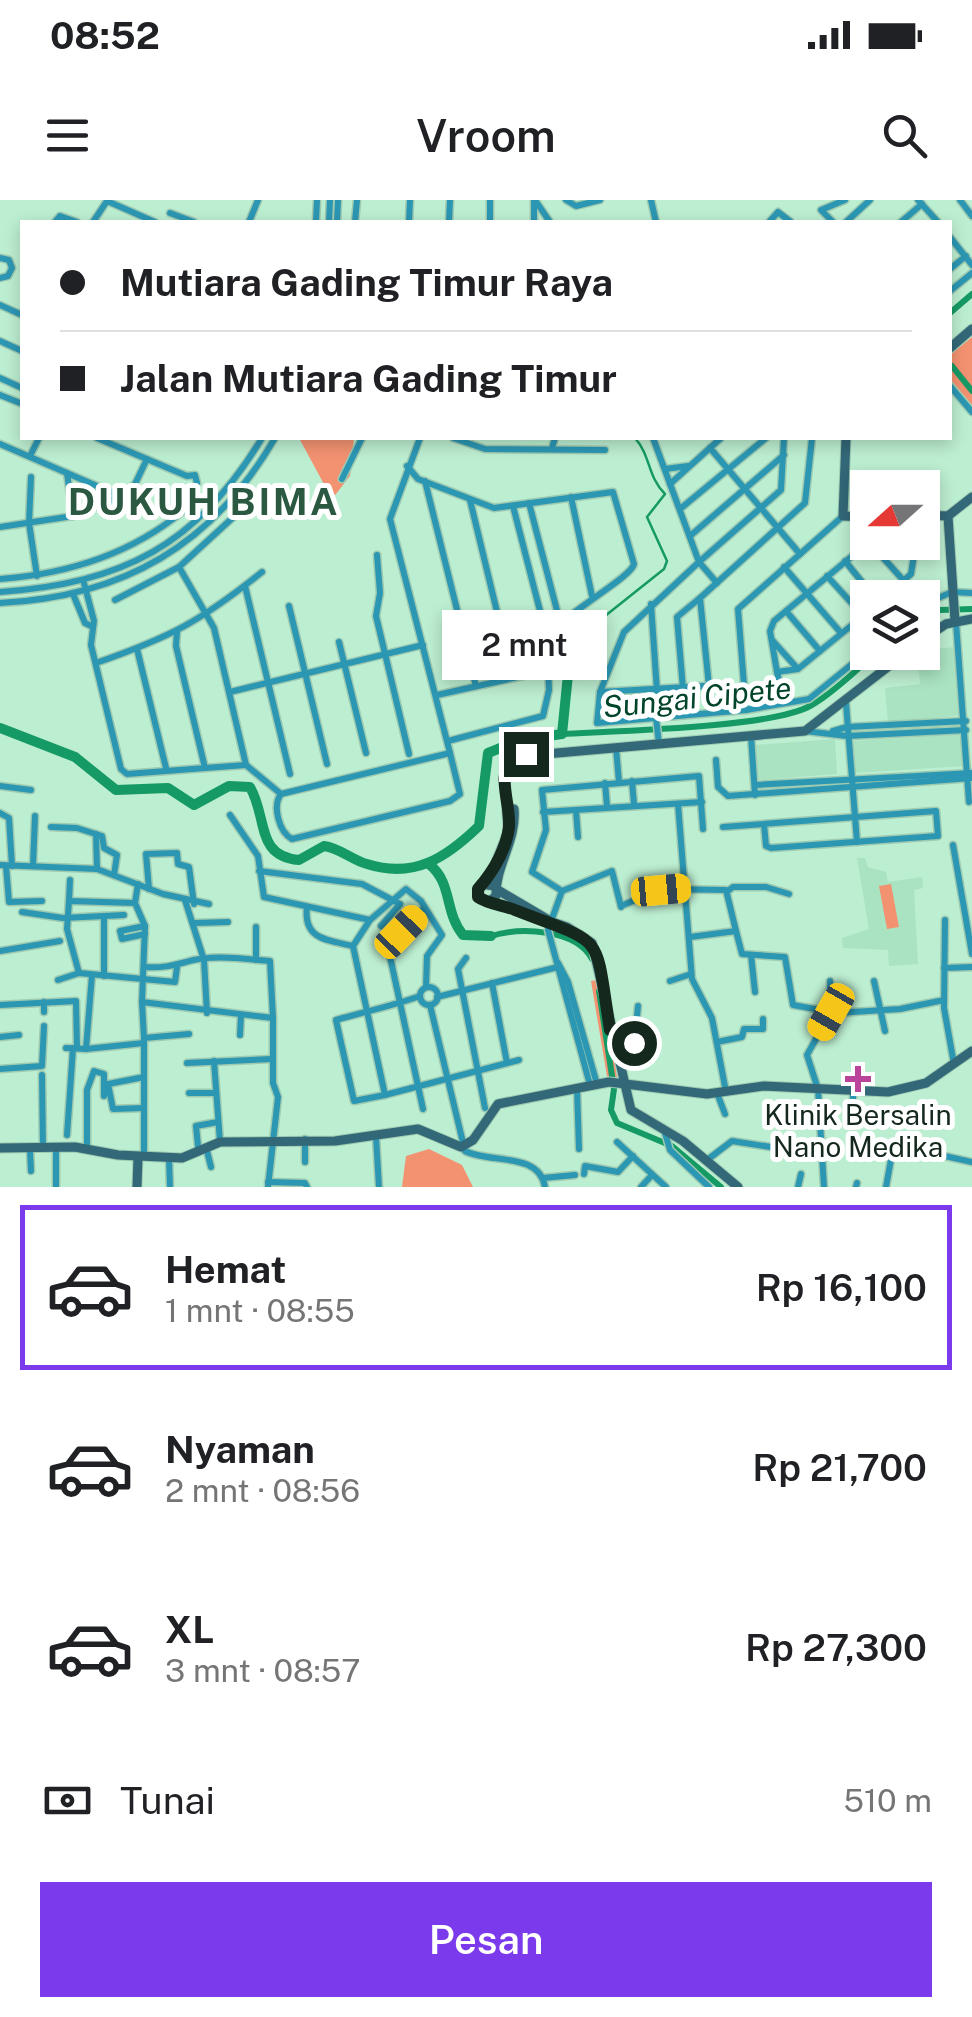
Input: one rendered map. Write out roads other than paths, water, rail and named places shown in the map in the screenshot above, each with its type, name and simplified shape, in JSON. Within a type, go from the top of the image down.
[{"type":"main road","points":[[952,346],[972,329]]},
{"type":"main road","points":[[846,440],[843,498],[844,516],[850,516]]},
{"type":"main road","points":[[843,498],[850,504]]},
{"type":"main road","points":[[940,516],[948,516],[972,498]]},
{"type":"main road","points":[[948,516],[955,619]]},
{"type":"main road","points":[[940,629],[955,619],[972,619]]},
{"type":"main road","points":[[490,901],[516,830],[512,768],[526,754],[616,748],[658,740],[806,731],[885,670]]},
{"type":"main road","points":[[493,886],[477,892],[480,899],[583,935],[594,947],[618,1060],[618,1083],[633,1112],[667,1141],[707,1160],[738,1187]]},
{"type":"main road","points":[[493,886],[549,923]]},
{"type":"main road","points":[[0,1148],[87,1149],[141,1158],[169,1158],[191,1156],[202,1147],[220,1142],[376,1137],[418,1129],[464,1146],[498,1104],[593,1084],[722,1092],[753,1086],[854,1090],[916,1087],[972,1051]]},
{"type":"main road","points":[[137,1187],[141,1158]]},
{"type":"street","points":[[566,200],[576,206],[600,200]]},
{"type":"street","points":[[771,220],[783,200]]},
{"type":"street","points":[[832,220],[821,210],[845,200]]},
{"type":"street","points":[[848,220],[870,200]]},
{"type":"street","points":[[960,200],[972,216]]},
{"type":"street","points":[[95,220],[107,201],[150,220]]},
{"type":"street","points":[[778,212],[789,220]]},
{"type":"street","points":[[170,213],[189,220]]},
{"type":"street","points":[[952,238],[972,265]]},
{"type":"street","points":[[952,266],[966,256]]},
{"type":"street","points":[[0,258],[11,263],[10,274]]},
{"type":"street","points":[[952,289],[972,273]]},
{"type":"street","points":[[0,278],[10,274],[20,278]]},
{"type":"street","points":[[952,388],[972,412]]},
{"type":"street","points":[[0,394],[20,404]]},
{"type":"street","points":[[30,456],[38,440]]},
{"type":"street","points":[[102,440],[187,476]]},
{"type":"street","points":[[0,602],[73,595],[163,545],[228,486],[261,440]]},
{"type":"street","points":[[0,592],[85,587],[169,554],[238,493],[274,440]]},
{"type":"street","points":[[342,479],[361,440]]},
{"type":"street","points":[[281,794],[276,806],[283,833],[292,839],[450,801],[460,794],[391,522],[401,483],[419,440]]},
{"type":"street","points":[[459,440],[485,448],[605,450]]},
{"type":"street","points":[[552,448],[554,440]]},
{"type":"street","points":[[579,440],[580,449]]},
{"type":"street","points":[[654,440],[699,562],[717,583]]},
{"type":"street","points":[[670,484],[719,440]]},
{"type":"street","points":[[680,510],[764,440]]},
{"type":"street","points":[[784,440],[782,488],[650,602],[624,632],[600,692],[598,722],[746,710],[809,698],[850,665]]},
{"type":"street","points":[[683,689],[676,616],[779,529],[807,500],[812,440]]},
{"type":"street","points":[[0,444],[120,496]]},
{"type":"street","points":[[710,448],[800,554]]},
{"type":"street","points":[[690,536],[786,454]]},
{"type":"street","points":[[0,527],[73,516],[104,504],[135,484],[147,459]]},
{"type":"street","points":[[408,466],[421,479],[494,508],[616,493],[634,564],[630,574],[592,596],[560,622],[548,638]]},
{"type":"street","points":[[665,469],[690,466]]},
{"type":"street","points":[[67,473],[73,516]]},
{"type":"street","points":[[31,477],[29,523],[37,576]]},
{"type":"street","points":[[401,483],[421,479]]},
{"type":"street","points":[[421,479],[476,686]]},
{"type":"street","points":[[228,486],[238,493]]},
{"type":"street","points":[[101,487],[104,504]]},
{"type":"street","points":[[571,497],[592,596]]},
{"type":"street","points":[[470,499],[513,678]]},
{"type":"street","points":[[529,503],[560,622]]},
{"type":"street","points":[[448,741],[539,720],[546,708],[548,638],[513,506]]},
{"type":"street","points":[[0,579],[37,576],[112,555],[183,511]]},
{"type":"street","points":[[115,600],[178,566],[238,512]]},
{"type":"street","points":[[746,710],[738,610],[844,516]]},
{"type":"street","points":[[377,555],[380,594],[376,616],[409,754]]},
{"type":"street","points":[[780,685],[770,625],[850,557]]},
{"type":"street","points":[[885,560],[903,580]]},
{"type":"street","points":[[845,561],[860,580]]},
{"type":"street","points":[[178,566],[210,616],[246,766],[281,794]]},
{"type":"street","points":[[784,567],[841,633]]},
{"type":"street","points":[[96,663],[210,616],[262,572]]},
{"type":"street","points":[[827,576],[850,600]]},
{"type":"street","points":[[71,586],[85,623],[91,626]]},
{"type":"street","points":[[245,586],[290,774]]},
{"type":"street","points":[[85,587],[94,620],[91,626],[96,663],[121,769],[132,775],[166,768],[246,766]]},
{"type":"street","points":[[940,599],[972,592]]},
{"type":"street","points":[[700,598],[708,686]]},
{"type":"street","points":[[650,602],[657,691]]},
{"type":"street","points":[[289,606],[327,764]]},
{"type":"street","points":[[786,611],[820,651]]},
{"type":"street","points":[[955,619],[969,802]]},
{"type":"street","points":[[778,672],[798,669],[850,627]]},
{"type":"street","points":[[177,632],[176,646],[205,768]]},
{"type":"street","points":[[771,638],[798,669]]},
{"type":"street","points":[[339,642],[366,753]]},
{"type":"street","points":[[230,692],[423,645]]},
{"type":"street","points":[[959,645],[972,645]]},
{"type":"street","points":[[136,649],[166,768]]},
{"type":"street","points":[[436,695],[550,670]]},
{"type":"street","points":[[600,692],[721,685]]},
{"type":"street","points":[[846,702],[857,842]]},
{"type":"street","points":[[656,720],[658,740]]},
{"type":"street","points":[[832,732],[847,727],[966,725]]},
{"type":"street","points":[[806,731],[848,736],[966,725]]},
{"type":"street","points":[[751,736],[755,795]]},
{"type":"street","points":[[616,748],[619,782]]},
{"type":"street","points":[[281,794],[450,753]]},
{"type":"street","points":[[716,760],[722,793],[852,790],[970,776]]},
{"type":"street","points":[[562,891],[532,872],[546,830],[542,788],[701,776],[702,829]]},
{"type":"street","points":[[755,785],[970,776]]},
{"type":"street","points":[[632,781],[634,804]]},
{"type":"street","points":[[605,783],[607,806]]},
{"type":"street","points":[[0,786],[31,790]]},
{"type":"street","points":[[543,812],[702,802]]},
{"type":"street","points":[[678,804],[692,974],[712,1018],[725,1114]]},
{"type":"street","points":[[576,811],[578,837]]},
{"type":"street","points":[[0,812],[8,818],[9,902],[42,901]]},
{"type":"street","points":[[723,827],[854,817],[938,813],[937,837],[768,848],[764,824]]},
{"type":"street","points":[[230,815],[253,844],[264,897],[370,920]]},
{"type":"street","points":[[33,866],[34,816]]},
{"type":"street","points":[[51,827],[77,828],[103,838],[104,848],[116,853],[114,875]]},
{"type":"street","points":[[96,834],[97,868]]},
{"type":"street","points":[[954,845],[972,954]]},
{"type":"street","points":[[149,889],[146,854],[177,853],[178,864],[190,867],[194,904]]},
{"type":"street","points":[[6,866],[97,868],[194,904],[208,904]]},
{"type":"street","points":[[260,871],[342,880],[391,898],[399,907],[381,926]]},
{"type":"street","points":[[593,1084],[552,944],[549,923],[562,891],[612,871],[621,907],[647,892],[684,888],[728,892]]},
{"type":"street","points":[[70,880],[67,917],[78,973]]},
{"type":"street","points":[[138,884],[135,903],[145,930],[146,967],[142,1002],[141,1158]]},
{"type":"street","points":[[728,892],[733,887],[766,888],[790,894]]},
{"type":"street","points":[[384,1095],[370,1011],[353,946],[370,920],[406,889],[442,935],[427,956],[426,987],[420,996],[398,1004],[370,1011],[336,1022],[354,1101],[417,1089],[448,1077],[519,1060]]},
{"type":"street","points":[[728,892],[741,954],[785,958],[793,1005],[831,1012],[944,1000]]},
{"type":"street","points":[[184,899],[204,960],[207,1012]]},
{"type":"street","points":[[69,900],[135,903]]},
{"type":"street","points":[[306,907],[307,925],[317,937],[353,946]]},
{"type":"street","points":[[423,1109],[398,1004],[390,947],[424,908]]},
{"type":"street","points":[[22,912],[67,917],[124,915]]},
{"type":"street","points":[[104,916],[104,976]]},
{"type":"street","points":[[945,920],[944,1000],[954,1064]]},
{"type":"street","points":[[195,923],[228,922]]},
{"type":"street","points":[[256,927],[256,960]]},
{"type":"street","points":[[690,937],[736,931]]},
{"type":"street","points":[[0,950],[60,941]]},
{"type":"street","points":[[751,955],[756,992]]},
{"type":"street","points":[[466,958],[458,969],[460,989],[485,1108]]},
{"type":"street","points":[[146,967],[204,960],[270,961],[272,1060],[278,1097],[268,1184],[305,1183],[307,1187]]},
{"type":"street","points":[[430,1004],[438,996],[460,989],[559,965]]},
{"type":"street","points":[[58,980],[78,973],[176,981],[177,966]]},
{"type":"street","points":[[944,968],[972,966]]},
{"type":"street","points":[[670,981],[692,974]]},
{"type":"street","points":[[86,1049],[92,975]]},
{"type":"street","points":[[824,1187],[818,1089],[807,1056],[831,1012],[830,981]]},
{"type":"street","points":[[874,981],[885,1031]]},
{"type":"street","points":[[492,983],[508,1062]]},
{"type":"street","points":[[426,987],[434,989],[438,996]]},
{"type":"street","points":[[420,996],[430,1004],[464,1146],[470,1154],[520,1162],[544,1183],[575,1175]]},
{"type":"street","points":[[44,1002],[44,1012]]},
{"type":"street","points":[[0,1004],[76,1002],[67,1135]]},
{"type":"street","points":[[142,1002],[274,1018]]},
{"type":"street","points":[[618,1060],[633,1059],[638,1006]]},
{"type":"street","points":[[240,1015],[240,1035]]},
{"type":"street","points":[[717,1042],[742,1038],[744,1029],[763,1028],[764,1019]]},
{"type":"street","points":[[0,1069],[42,1066],[44,1026]]},
{"type":"street","points":[[610,1030],[637,1027]]},
{"type":"street","points":[[72,1048],[189,1034]]},
{"type":"street","points":[[0,1037],[19,1035]]},
{"type":"street","points":[[187,1063],[272,1060]]},
{"type":"street","points":[[214,1061],[220,1142]]},
{"type":"street","points":[[87,1149],[88,1078],[94,1071],[104,1074],[104,1096]]},
{"type":"street","points":[[42,1075],[43,1149]]},
{"type":"street","points":[[144,1077],[108,1084],[114,1108],[144,1108]]},
{"type":"street","points":[[577,1087],[578,1149]]},
{"type":"street","points":[[853,1126],[854,1090]]},
{"type":"street","points":[[189,1093],[215,1092]]},
{"type":"street","points":[[211,1167],[196,1126],[218,1122]]},
{"type":"street","points":[[376,1137],[380,1187]]},
{"type":"street","points":[[305,1139],[305,1162]]},
{"type":"street","points":[[667,1141],[709,1187]]},
{"type":"street","points":[[707,1160],[732,1141],[790,1150]]},
{"type":"street","points":[[617,1142],[666,1187]]},
{"type":"street","points":[[56,1148],[56,1187]]},
{"type":"street","points":[[30,1150],[32,1171]]},
{"type":"street","points":[[927,1152],[972,1162]]},
{"type":"street","points":[[886,1187],[892,1154]]},
{"type":"street","points":[[584,1174],[585,1166],[618,1172],[632,1156]]},
{"type":"street","points":[[169,1158],[170,1187]]},
{"type":"street","points":[[798,1187],[802,1174]]},
{"type":"street","points":[[641,1187],[652,1176]]},
{"type":"waterway","points":[[952,311],[972,294]]},
{"type":"waterway","points":[[952,366],[972,391]]},
{"type":"waterway","points":[[571,645],[586,626],[595,624],[664,569],[667,561],[647,517],[665,494],[636,440]]},
{"type":"waterway","name":"Sungai Cipete","points":[[940,610],[972,609]]},
{"type":"waterway","points":[[0,728],[75,757],[116,790],[168,788],[194,805],[229,786],[250,787],[269,843],[285,857],[299,860],[324,846],[384,868],[414,867],[454,848],[479,826],[488,753],[520,740],[562,734],[571,645]]},
{"type":"waterway","name":"Sungai Cipete","points":[[562,734],[690,727],[790,713],[819,701],[857,670]]},
{"type":"waterway","points":[[429,864],[442,880],[463,935],[491,936]]},
{"type":"waterway","points":[[491,936],[532,931],[561,936],[574,941],[592,959]]},
{"type":"waterway","points":[[599,991],[614,1089],[611,1110],[617,1123],[672,1146],[721,1187]]},
{"type":"place","name":"Klinik Bersalin Nano Medika","points":[[858,1079]]},
{"type":"district","name":"DUKUH BIMA","points":[[204,501]]}]
